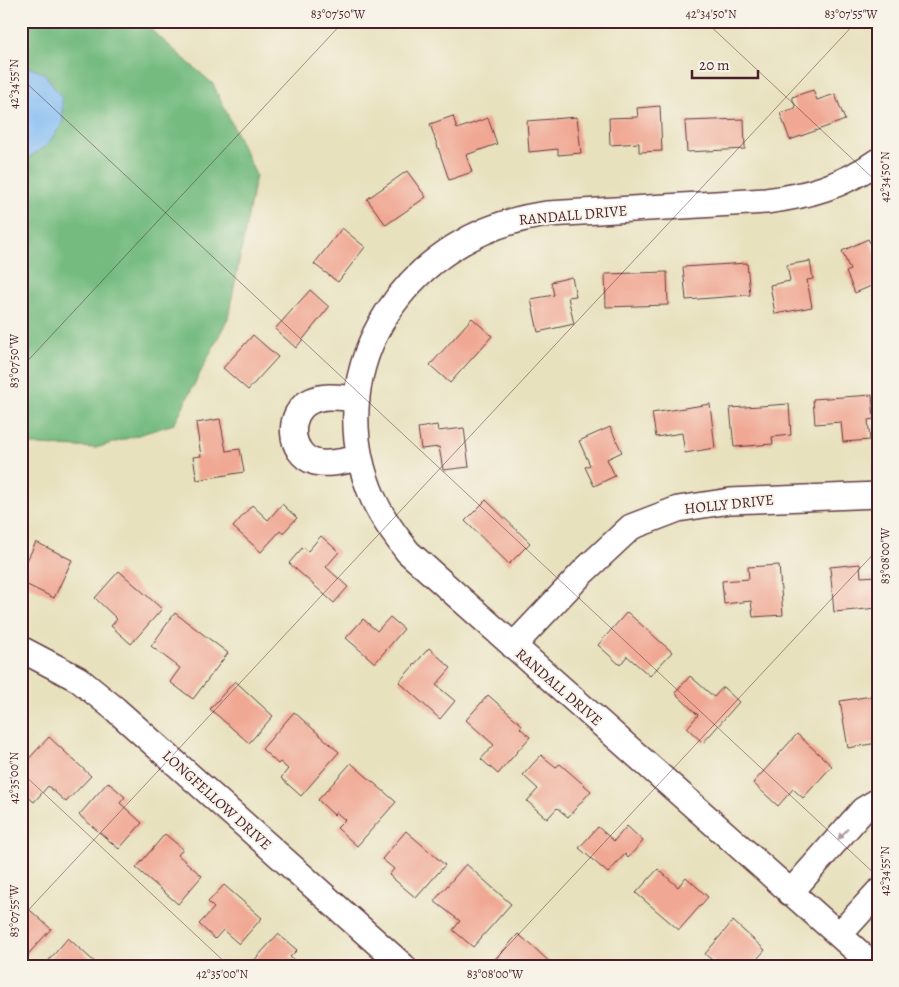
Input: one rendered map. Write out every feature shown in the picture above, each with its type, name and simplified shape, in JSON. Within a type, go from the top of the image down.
[{"type":"street","name":"RANDALL DRIVE","points":[[874,966],[408,552],[392,531],[373,498],[360,458],[357,400],[359,382],[370,344],[389,308],[432,262],[483,231],[524,217],[548,214],[766,201],[795,197],[844,182],[878,161]]},
{"type":"street","points":[[357,400],[329,397],[308,402],[296,416],[293,436],[304,456],[313,461],[324,464],[360,458]]},
{"type":"street","name":"HOLLY DRIVE","points":[[513,646],[584,571],[632,527],[678,509],[730,501],[878,494]]},
{"type":"street","name":"LONGFELLOW DRIVE","points":[[21,649],[78,679],[115,709],[403,966]]},
{"type":"street","points":[[790,893],[863,810],[878,801]]},
{"type":"street","points":[[840,935],[878,892]]},
{"type":"green space","points":[[21,21],[141,21],[213,84],[256,175],[228,318],[174,424],[96,448],[21,444]]},
{"type":"water","points":[[21,64],[44,73],[62,98],[63,123],[47,145],[21,163]]},
{"type":"building","points":[[813,90],[817,100],[835,94],[845,120],[790,140],[780,113],[796,108],[792,97]]},
{"type":"building","points":[[660,106],[662,151],[639,152],[639,143],[610,145],[609,118],[638,117],[637,108]]},
{"type":"building","points":[[453,116],[457,129],[488,118],[497,144],[466,155],[472,172],[449,180],[430,124]]},
{"type":"building","points":[[577,117],[581,153],[558,155],[558,149],[529,152],[527,121]]},
{"type":"building","points":[[744,119],[745,149],[687,152],[685,121]]},
{"type":"building","points":[[407,171],[426,197],[386,225],[367,199]]},
{"type":"building","points":[[342,228],[365,247],[338,282],[314,264]]},
{"type":"building","points":[[868,239],[878,258],[878,283],[855,293],[846,272],[850,270],[842,251]]},
{"type":"building","points":[[810,261],[813,279],[807,280],[812,307],[775,314],[770,285],[790,281],[787,265]]},
{"type":"building","points":[[747,263],[750,295],[686,300],[683,267]]},
{"type":"building","points":[[667,272],[668,305],[606,307],[605,274]]},
{"type":"building","points":[[572,277],[576,296],[568,297],[574,324],[538,332],[531,299],[554,295],[551,282]]},
{"type":"building","points":[[310,290],[329,307],[296,348],[275,329]]},
{"type":"building","points":[[472,318],[492,336],[450,383],[430,365]]},
{"type":"building","points":[[253,335],[278,357],[248,390],[223,368]]},
{"type":"building","points":[[872,395],[874,419],[868,420],[870,440],[843,442],[841,422],[815,424],[813,399]]},
{"type":"building","points":[[710,404],[715,448],[685,453],[682,433],[656,437],[652,413]]},
{"type":"building","points":[[789,404],[791,435],[772,437],[773,444],[734,447],[730,408]]},
{"type":"building","points":[[220,419],[226,451],[240,449],[244,472],[197,480],[193,457],[201,456],[196,423]]},
{"type":"building","points":[[437,425],[438,431],[464,428],[469,467],[443,470],[439,447],[421,449],[418,428]]},
{"type":"building","points":[[610,427],[622,452],[607,459],[615,476],[594,486],[585,467],[590,465],[579,441]]},
{"type":"building","points":[[486,500],[530,543],[509,564],[465,521]]},
{"type":"building","points":[[282,504],[297,518],[283,533],[280,531],[261,552],[233,527],[252,505],[268,520]]},
{"type":"building","points":[[321,536],[339,552],[326,567],[348,587],[334,603],[289,563],[303,547],[308,551]]},
{"type":"building","points":[[36,542],[72,560],[54,598],[21,582],[21,573]]},
{"type":"building","points":[[860,564],[861,577],[877,576],[878,608],[834,612],[830,567]]},
{"type":"building","points":[[779,565],[783,615],[753,617],[751,601],[724,604],[722,581],[749,579],[748,567]]},
{"type":"building","points":[[119,571],[162,609],[131,644],[111,626],[117,619],[95,598]]},
{"type":"building","points":[[627,612],[672,652],[650,676],[627,656],[620,665],[598,645]]},
{"type":"building","points":[[175,613],[228,653],[193,699],[170,682],[180,668],[151,646]]},
{"type":"building","points":[[390,617],[404,629],[375,663],[346,638],[363,619],[377,631]]},
{"type":"building","points":[[429,648],[451,668],[436,685],[455,701],[440,719],[399,682]]},
{"type":"building","points":[[690,676],[714,697],[723,687],[739,702],[703,743],[687,728],[698,715],[675,693]]},
{"type":"building","points":[[235,681],[273,716],[249,743],[210,709]]},
{"type":"building","points":[[488,695],[522,725],[520,728],[530,737],[498,774],[481,759],[494,745],[466,720]]},
{"type":"building","points":[[878,695],[877,743],[848,748],[840,701]]},
{"type":"building","points":[[294,712],[339,752],[301,796],[281,778],[288,769],[280,762],[278,764],[262,749]]},
{"type":"building","points":[[797,734],[832,766],[803,798],[793,789],[778,806],[753,783]]},
{"type":"building","points":[[49,737],[91,776],[66,802],[48,786],[34,802],[21,791],[21,767]]},
{"type":"building","points":[[541,755],[556,767],[560,764],[591,791],[568,817],[557,808],[547,819],[527,801],[538,789],[523,775]]},
{"type":"building","points":[[351,763],[396,802],[357,846],[337,828],[345,820],[336,812],[334,815],[318,800]]},
{"type":"building","points":[[108,782],[125,797],[120,803],[142,823],[119,849],[79,815]]},
{"type":"building","points":[[627,826],[643,841],[628,858],[625,854],[608,873],[579,848],[598,827],[614,841]]},
{"type":"building","points":[[406,831],[445,865],[416,898],[389,875],[394,869],[382,859]]},
{"type":"building","points":[[165,834],[183,849],[178,855],[202,876],[178,904],[136,868]]},
{"type":"building","points":[[466,864],[511,904],[473,947],[453,930],[460,921],[434,901]]},
{"type":"building","points":[[658,869],[678,887],[686,877],[708,897],[679,930],[636,893]]},
{"type":"building","points":[[224,885],[262,918],[239,944],[223,930],[215,939],[199,924],[214,908],[208,902]]},
{"type":"building","points":[[21,902],[51,929],[21,962]]},
{"type":"building","points":[[733,921],[765,950],[751,966],[719,966],[705,954]]},
{"type":"building","points":[[278,934],[297,950],[290,957],[299,964],[302,961],[307,966],[249,966]]},
{"type":"building","points":[[518,934],[554,966],[503,966],[496,959]]},
{"type":"building","points":[[68,938],[99,966],[44,966]]}]
